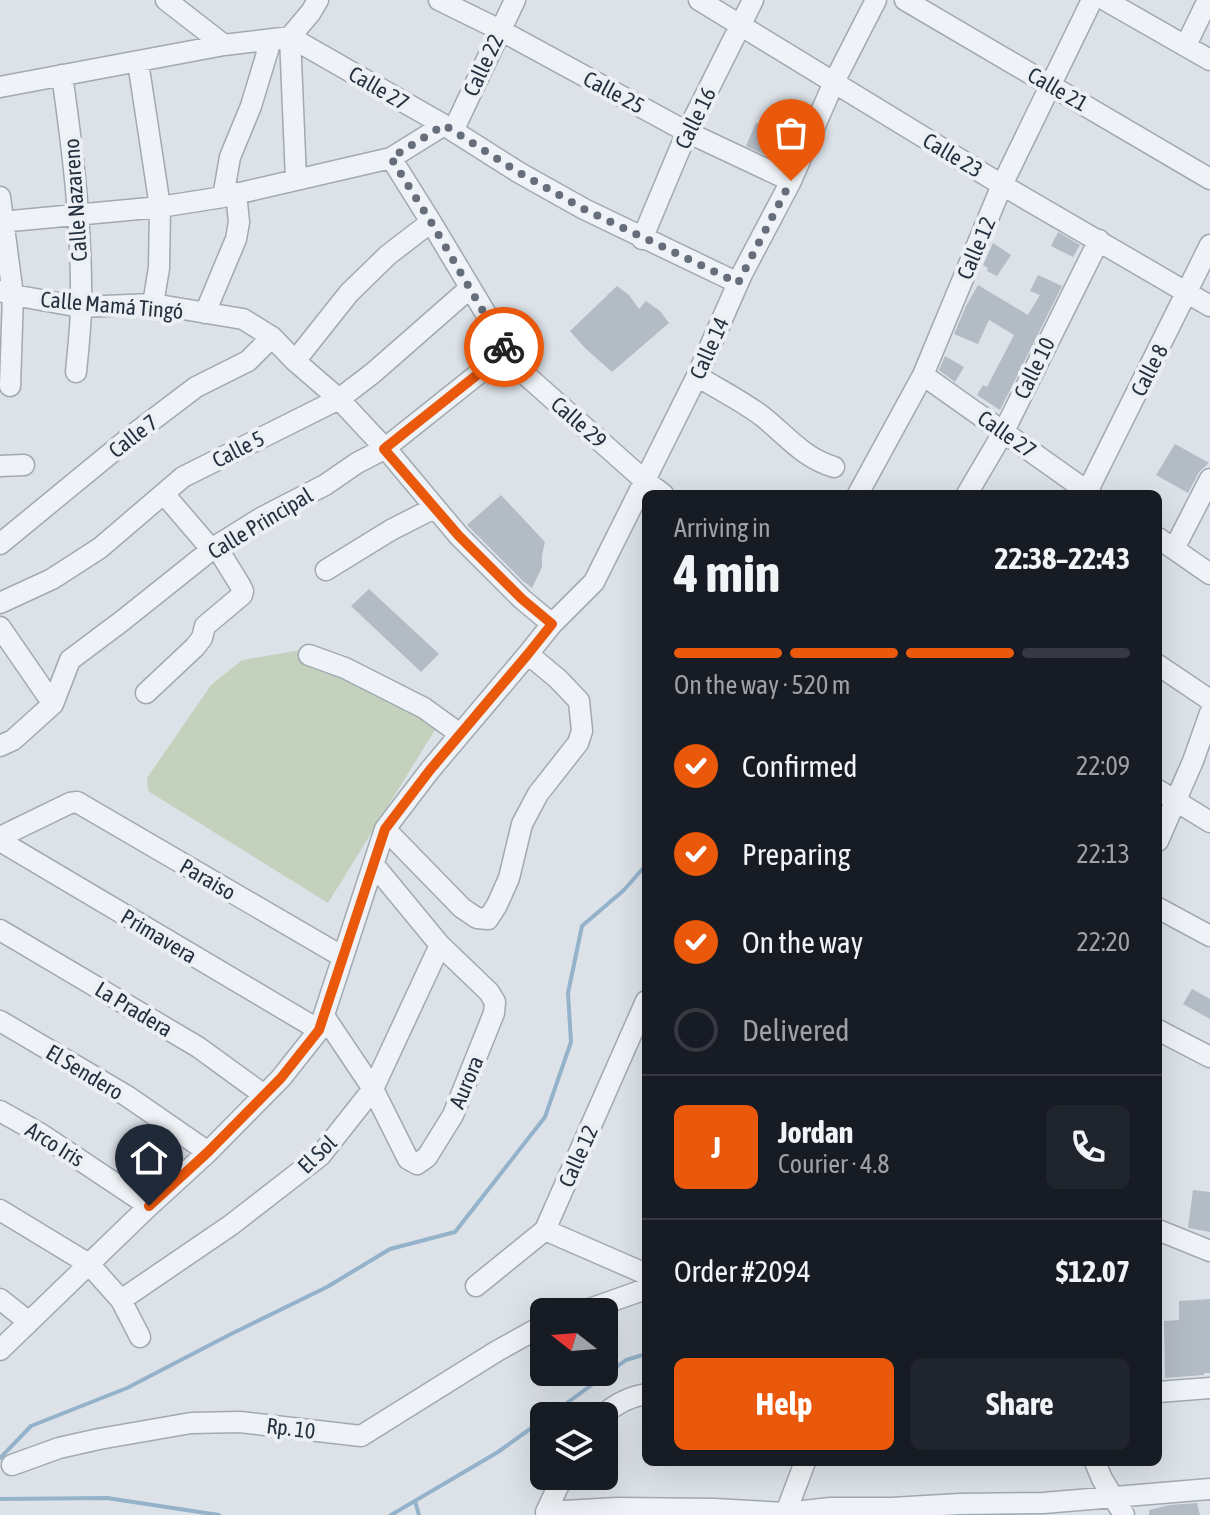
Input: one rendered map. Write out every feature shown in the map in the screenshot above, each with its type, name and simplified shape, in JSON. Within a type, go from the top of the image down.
[{"type":"street","points":[[166,0],[224,45]]},
{"type":"street","points":[[205,313],[236,239],[239,222],[229,195],[230,157],[280,38],[311,12],[318,0]]},
{"type":"street","name":"Calle 25","points":[[439,0],[687,132],[791,181]]},
{"type":"street","name":"Calle 22","points":[[448,128],[515,0]]},
{"type":"street","name":"Calle 23","points":[[699,0],[1002,185],[1210,306]]},
{"type":"street","name":"Calle 16","points":[[642,239],[687,132],[753,0]]},
{"type":"street","name":"Calle 14","points":[[385,829],[552,624],[594,582],[697,376],[738,283],[791,181],[834,82],[876,0]]},
{"type":"street","name":"Calle 21","points":[[905,0],[1210,179]]},
{"type":"street","name":"Calle 12","points":[[860,490],[923,375],[1002,185],[1092,0]]},
{"type":"street","points":[[1105,0],[1210,60]]},
{"type":"street","points":[[1186,45],[1208,0]]},
{"type":"street","points":[[0,87],[224,45],[280,38]]},
{"type":"street","points":[[280,38],[296,179]]},
{"type":"street","name":"Calle 27","points":[[280,38],[448,128],[570,202],[738,283]]},
{"type":"street","points":[[138,62],[160,207],[159,268],[153,304]]},
{"type":"street","name":"Calle Nazareno","points":[[62,75],[79,214],[81,307],[76,372]]},
{"type":"street","points":[[2,222],[160,207],[229,195],[391,158],[448,128]]},
{"type":"street","name":"Calle 29","points":[[391,158],[519,369],[658,490]]},
{"type":"street","points":[[0,197],[10,386]]},
{"type":"street","points":[[295,361],[349,293],[388,255],[431,222]]},
{"type":"street","name":"Calle 10","points":[[969,490],[1004,431],[1099,240]]},
{"type":"street","name":"Calle 8","points":[[1090,490],[1210,245]]},
{"type":"street","name":"Calle 5","points":[[0,603],[52,579],[100,548],[183,477],[339,399],[470,288]]},
{"type":"street","name":"Calle Mamá Tingó","points":[[6,293],[81,307],[153,304],[243,319],[272,337],[339,399],[434,508],[522,599],[552,624]]},
{"type":"street","name":"Calle 7","points":[[0,544],[134,434],[196,387],[248,361],[272,337]]},
{"type":"street","name":"Calle Principal","points":[[0,746],[13,740],[53,704],[70,660],[214,548],[384,449],[507,351]]},
{"type":"street","name":"Calle 27","points":[[923,375],[1084,490]]},
{"type":"street","points":[[697,376],[759,414],[800,451],[834,467]]},
{"type":"street","points":[[0,466],[24,465]]},
{"type":"street","points":[[1210,479],[1166,544],[1210,574]]},
{"type":"street","points":[[146,693],[195,647],[202,638],[205,626],[243,591],[214,548],[164,494]]},
{"type":"street","points":[[326,570],[434,508]]},
{"type":"street","points":[[0,627],[6,648],[53,704]]},
{"type":"street","points":[[0,1350],[281,1078],[322,1023],[385,829],[462,908],[477,918],[488,919],[509,878],[522,824],[538,794],[578,743],[582,731],[579,701],[528,654]]},
{"type":"street","points":[[309,655],[345,668],[424,708],[460,734]]},
{"type":"street","points":[[1162,668],[1210,700]]},
{"type":"street","points":[[1162,832],[1210,713]]},
{"type":"street","points":[[1162,792],[1210,822]]},
{"type":"street","name":"Paraiso","points":[[0,839],[74,802],[343,957]]},
{"type":"street","name":"Primavera","points":[[0,839],[322,1023]]},
{"type":"street","points":[[374,865],[440,945]]},
{"type":"street","points":[[1162,910],[1210,936]]},
{"type":"street","name":"La Pradera","points":[[0,930],[198,1047],[264,1095]]},
{"type":"street","name":"Aurora","points":[[373,1089],[408,1159],[417,1164],[427,1157],[453,1115],[494,1013],[495,1002],[489,992],[440,945]]},
{"type":"street","name":"El Sol","points":[[121,1300],[231,1225],[320,1156],[373,1089],[440,945]]},
{"type":"street","name":"Calle 12","points":[[476,1286],[545,1230],[642,1019]]},
{"type":"street","name":"El Sendero","points":[[0,1021],[127,1096],[208,1152]]},
{"type":"street","points":[[322,1023],[373,1089]]},
{"type":"street","points":[[1162,1032],[1210,1057]]},
{"type":"street","name":"Arco Iris","points":[[0,1111],[41,1134],[149,1206]]},
{"type":"street","points":[[0,1210],[89,1264],[121,1300],[140,1337]]},
{"type":"street","points":[[545,1230],[642,1272]]},
{"type":"street","points":[[1162,1232],[1210,1251]]},
{"type":"street","points":[[618,1299],[642,1290]]},
{"type":"street","points":[[0,1299],[29,1322]]},
{"type":"street","name":"Rp. 10","points":[[12,1465],[72,1445],[191,1423],[240,1422],[361,1436],[530,1333]]},
{"type":"street","points":[[1162,1392],[1210,1388]]},
{"type":"street","points":[[618,1403],[642,1395]]},
{"type":"street","points":[[785,1514],[803,1466]]},
{"type":"street","points":[[1097,1466],[1124,1515]]},
{"type":"street","points":[[556,1490],[546,1512],[617,1508],[714,1509],[785,1514],[831,1508],[1043,1503],[1210,1489]]},
{"type":"green space","points":[[301,650],[438,725],[328,903],[148,791],[147,778],[211,685],[242,660]]},
{"type":"building","points":[[756,123],[795,138],[784,164],[746,146]]},
{"type":"building","points":[[1058,232],[1080,245],[1073,257],[1051,246]]},
{"type":"building","points":[[993,243],[1011,255],[997,276],[983,265]]},
{"type":"building","points":[[1038,275],[1062,286],[1000,410],[977,395],[983,385],[987,387],[1014,335],[989,320],[978,344],[954,334],[978,285],[1028,315],[1040,295],[1030,291]]},
{"type":"building","points":[[617,286],[629,295],[639,309],[646,301],[660,311],[669,323],[612,372],[570,331]]},
{"type":"building","points":[[945,356],[964,367],[955,382],[939,370]]},
{"type":"building","points":[[1175,444],[1209,463],[1199,472],[1188,493],[1156,475]]},
{"type":"building","points":[[501,495],[545,542],[542,567],[532,588],[467,525]]},
{"type":"building","points":[[369,589],[439,654],[421,672],[351,606]]},
{"type":"building","points":[[1192,989],[1210,999],[1210,1019],[1183,1004]]},
{"type":"building","points":[[1193,1190],[1210,1192],[1210,1232],[1188,1228]]},
{"type":"building","points":[[1210,1299],[1210,1373],[1165,1378],[1164,1321],[1179,1320],[1179,1301]]},
{"type":"building","points":[[1197,1503],[1200,1515],[1149,1515],[1149,1510],[1169,1505]]},
{"type":"waterway","points":[[0,1458],[31,1426],[127,1388],[327,1287],[390,1249],[455,1232],[545,1117],[571,1042],[568,993],[582,926],[624,890],[642,870]]},
{"type":"waterway","points":[[568,1402],[626,1360],[642,1355]]},
{"type":"waterway","points":[[391,1515],[498,1452],[530,1429]]},
{"type":"waterway","points":[[0,1499],[107,1498],[219,1515]]},
{"type":"waterway","points":[[415,1501],[419,1515]]},
{"type":"way so far","points":[[504,347],[391,158],[444,125],[584,209],[738,283],[791,181]]},
{"type":"route","points":[[149,1206],[281,1078],[319,1030],[385,829],[552,624],[522,599],[459,536],[384,449],[507,351],[504,347]]}]
